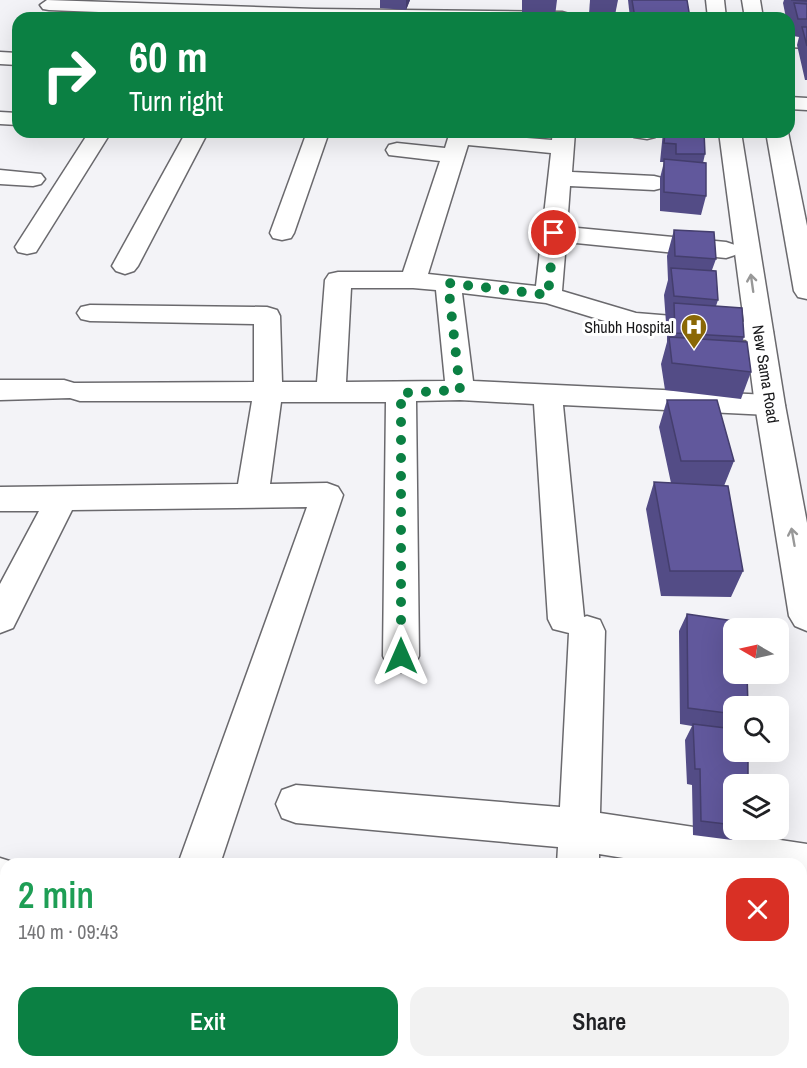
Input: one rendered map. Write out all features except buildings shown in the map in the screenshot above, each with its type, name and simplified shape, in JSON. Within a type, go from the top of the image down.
[{"type":"street","points":[[49,5],[379,12]]},
{"type":"street","points":[[27,247],[96,138]]},
{"type":"street","points":[[125,266],[194,138]]},
{"type":"street","points":[[282,233],[316,138]]},
{"type":"street","name":"New Sama Road","points":[[731,138],[770,405],[807,616]]},
{"type":"street","points":[[779,138],[799,210],[807,291]]},
{"type":"street","points":[[397,150],[458,142],[563,140],[548,295]]},
{"type":"street","points":[[413,279],[458,142]]},
{"type":"street","points":[[0,177],[33,179]]},
{"type":"street","points":[[559,178],[654,183]]},
{"type":"street","points":[[554,233],[726,250]]},
{"type":"street","points":[[331,392],[338,280],[413,279],[548,295],[634,321],[759,332]]},
{"type":"street","points":[[448,283],[460,390]]},
{"type":"street","points":[[90,313],[267,316],[268,392],[252,496]]},
{"type":"street","points":[[0,390],[401,393],[460,390],[770,405]]},
{"type":"street","points":[[401,393],[401,656]]},
{"type":"street","points":[[548,395],[576,625],[579,847]]},
{"type":"street","points":[[0,500],[327,495],[201,858]]},
{"type":"street","points":[[0,618],[61,500]]},
{"type":"street","points":[[296,804],[579,847],[615,837],[759,858]]},
{"type":"place","name":"Shubh Hospital","points":[[694,350]]},
{"type":"route","points":[[401,656],[401,393],[460,390],[448,283],[548,295],[554,233]]}]
